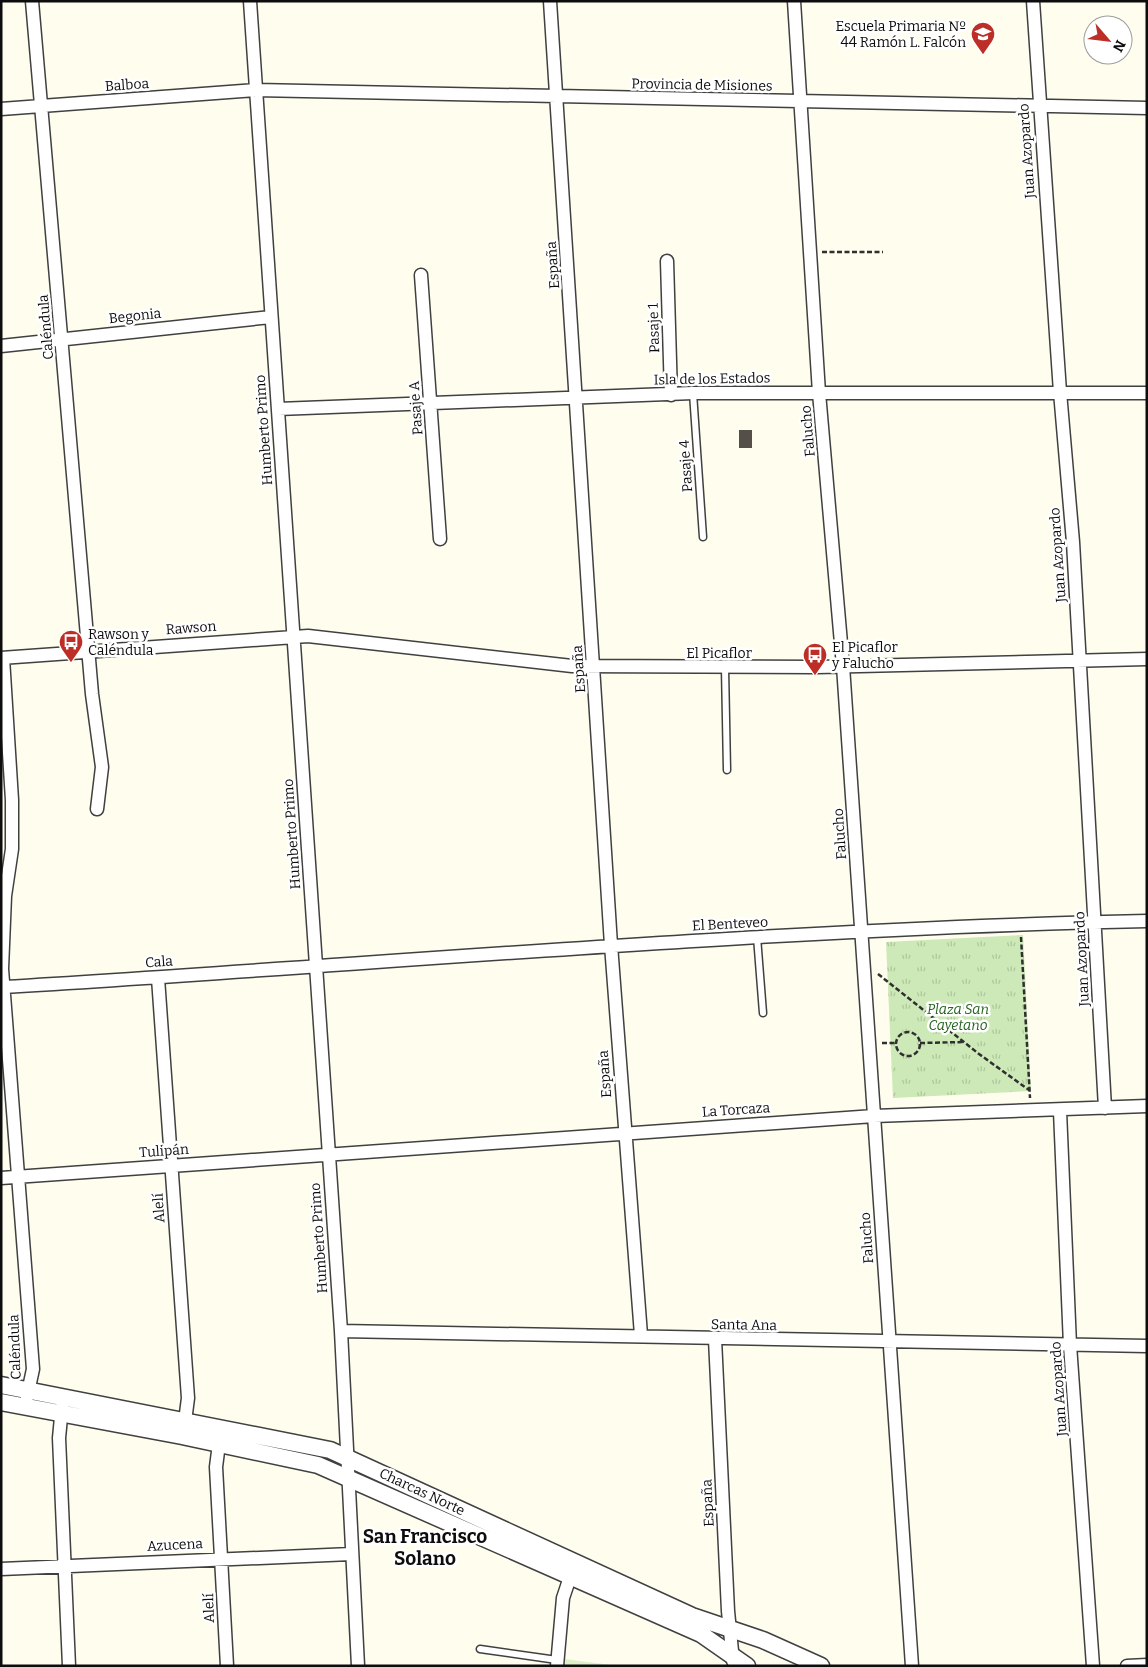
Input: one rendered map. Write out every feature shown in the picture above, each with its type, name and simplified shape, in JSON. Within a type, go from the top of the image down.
[{"type":"street","name":"Caléndula","points":[[32,1],[88,651],[102,767],[97,810]]},
{"type":"street","name":"Humberto Primo","points":[[250,1],[341,1331],[349,1458],[347,1478],[358,1666]]},
{"type":"street","name":"España","points":[[550,1],[611,945],[641,1335]]},
{"type":"street","name":"Falucho","points":[[794,1],[819,393],[843,666],[912,1666]]},
{"type":"street","name":"Juan Azopardo","points":[[1033,1],[1039,108],[1073,542],[1105,1108]]},
{"type":"street","name":"Balboa","points":[[1,109],[256,90]]},
{"type":"street","name":"Provincia de Misiones","points":[[256,90],[1039,108],[1147,108]]},
{"type":"street","name":"Pasaje 1","points":[[667,261],[671,395]]},
{"type":"street","name":"Pasaje A","points":[[421,275],[440,539]]},
{"type":"street","name":"Begonia","points":[[1,346],[271,317]]},
{"type":"street","name":"Isla de los Estados","points":[[278,409],[430,402],[693,394],[1147,393]]},
{"type":"street","name":"Rawson","points":[[2,658],[293,636]]},
{"type":"street","name":"El Picaflor","points":[[293,636],[320,636],[572,666],[725,668],[1147,659]]},
{"type":"street","name":"Caléndula","points":[[2,658],[12,800],[11,857],[3,896],[4,987],[20,1177],[33,1369],[30,1390],[23,1406]]},
{"type":"street","name":"El Benteveo","points":[[316,965],[611,945],[861,931],[1147,921]]},
{"type":"street","name":"Cala","points":[[4,987],[158,978],[316,965]]},
{"type":"street","name":"Alelí","points":[[158,978],[188,1398],[184,1428]]},
{"type":"street","name":"La Torcaza","points":[[329,1155],[624,1132],[874,1116],[1060,1111],[1147,1106]]},
{"type":"street","name":"Juan Azopardo","points":[[1060,1111],[1070,1345],[1093,1666]]},
{"type":"street","name":"Tulipán","points":[[1,1178],[329,1155]]},
{"type":"street","name":"Santa Ana","points":[[341,1331],[641,1335],[715,1339],[1147,1346]]},
{"type":"street","name":"España","points":[[715,1339],[733,1660]]},
{"type":"street","name":"Charcas Norte","points":[[1,1385],[64,1397],[220,1436],[318,1465],[572,1570],[692,1616],[771,1643],[821,1666]]},
{"type":"street","points":[[64,1397],[59,1438],[69,1666]]},
{"type":"street","name":"Charcas Norte","points":[[1,1402],[61,1414],[184,1428]]},
{"type":"street","name":"Alelí","points":[[220,1436],[216,1467],[227,1666]]},
{"type":"street","name":"Charcas Norte","points":[[220,1436],[320,1448],[349,1458],[701,1634],[733,1660],[747,1666]]},
{"type":"street","name":"Azucena","points":[[1,1569],[222,1558],[351,1554]]},
{"type":"street","points":[[557,1663],[563,1598],[572,1570]]},
{"type":"street","points":[[1127,1666],[1147,1665]]},
{"type":"lane","name":"Pasaje 4","points":[[693,394],[703,537]]},
{"type":"lane","points":[[725,668],[728,770]]},
{"type":"lane","points":[[757,937],[763,1013]]},
{"type":"lane","points":[[480,1649],[557,1663]]},
{"type":"path","points":[[810,252],[883,252]]},
{"type":"path","points":[[1020,925],[1030,1112]]},
{"type":"path","points":[[863,963],[1029,1090]]},
{"type":"path","points":[[908,1031],[916,1034],[920,1043],[917,1052],[910,1056],[902,1055],[896,1045],[900,1034],[908,1031]]},
{"type":"path","points":[[920,1043],[964,1042]]},
{"type":"green space","name":"Plaza San Cayetano","points":[[1023,935],[1031,1091],[893,1098],[886,942]]},
{"type":"green space","points":[[565,1659],[618,1666],[564,1666]]},
{"type":"building","points":[[739,430],[752,430],[752,448],[739,448]]},
{"type":"place","name":"Escuela Primaria Nº 44 Ramón L. Falcón","points":[[983,55]]},
{"type":"place","name":"Rawson y Caléndula","points":[[71,663]]},
{"type":"place","name":"El Picaflor y Falucho","points":[[815,676]]},
{"type":"district","name":"San Francisco Solano","points":[[425,1547]]}]
